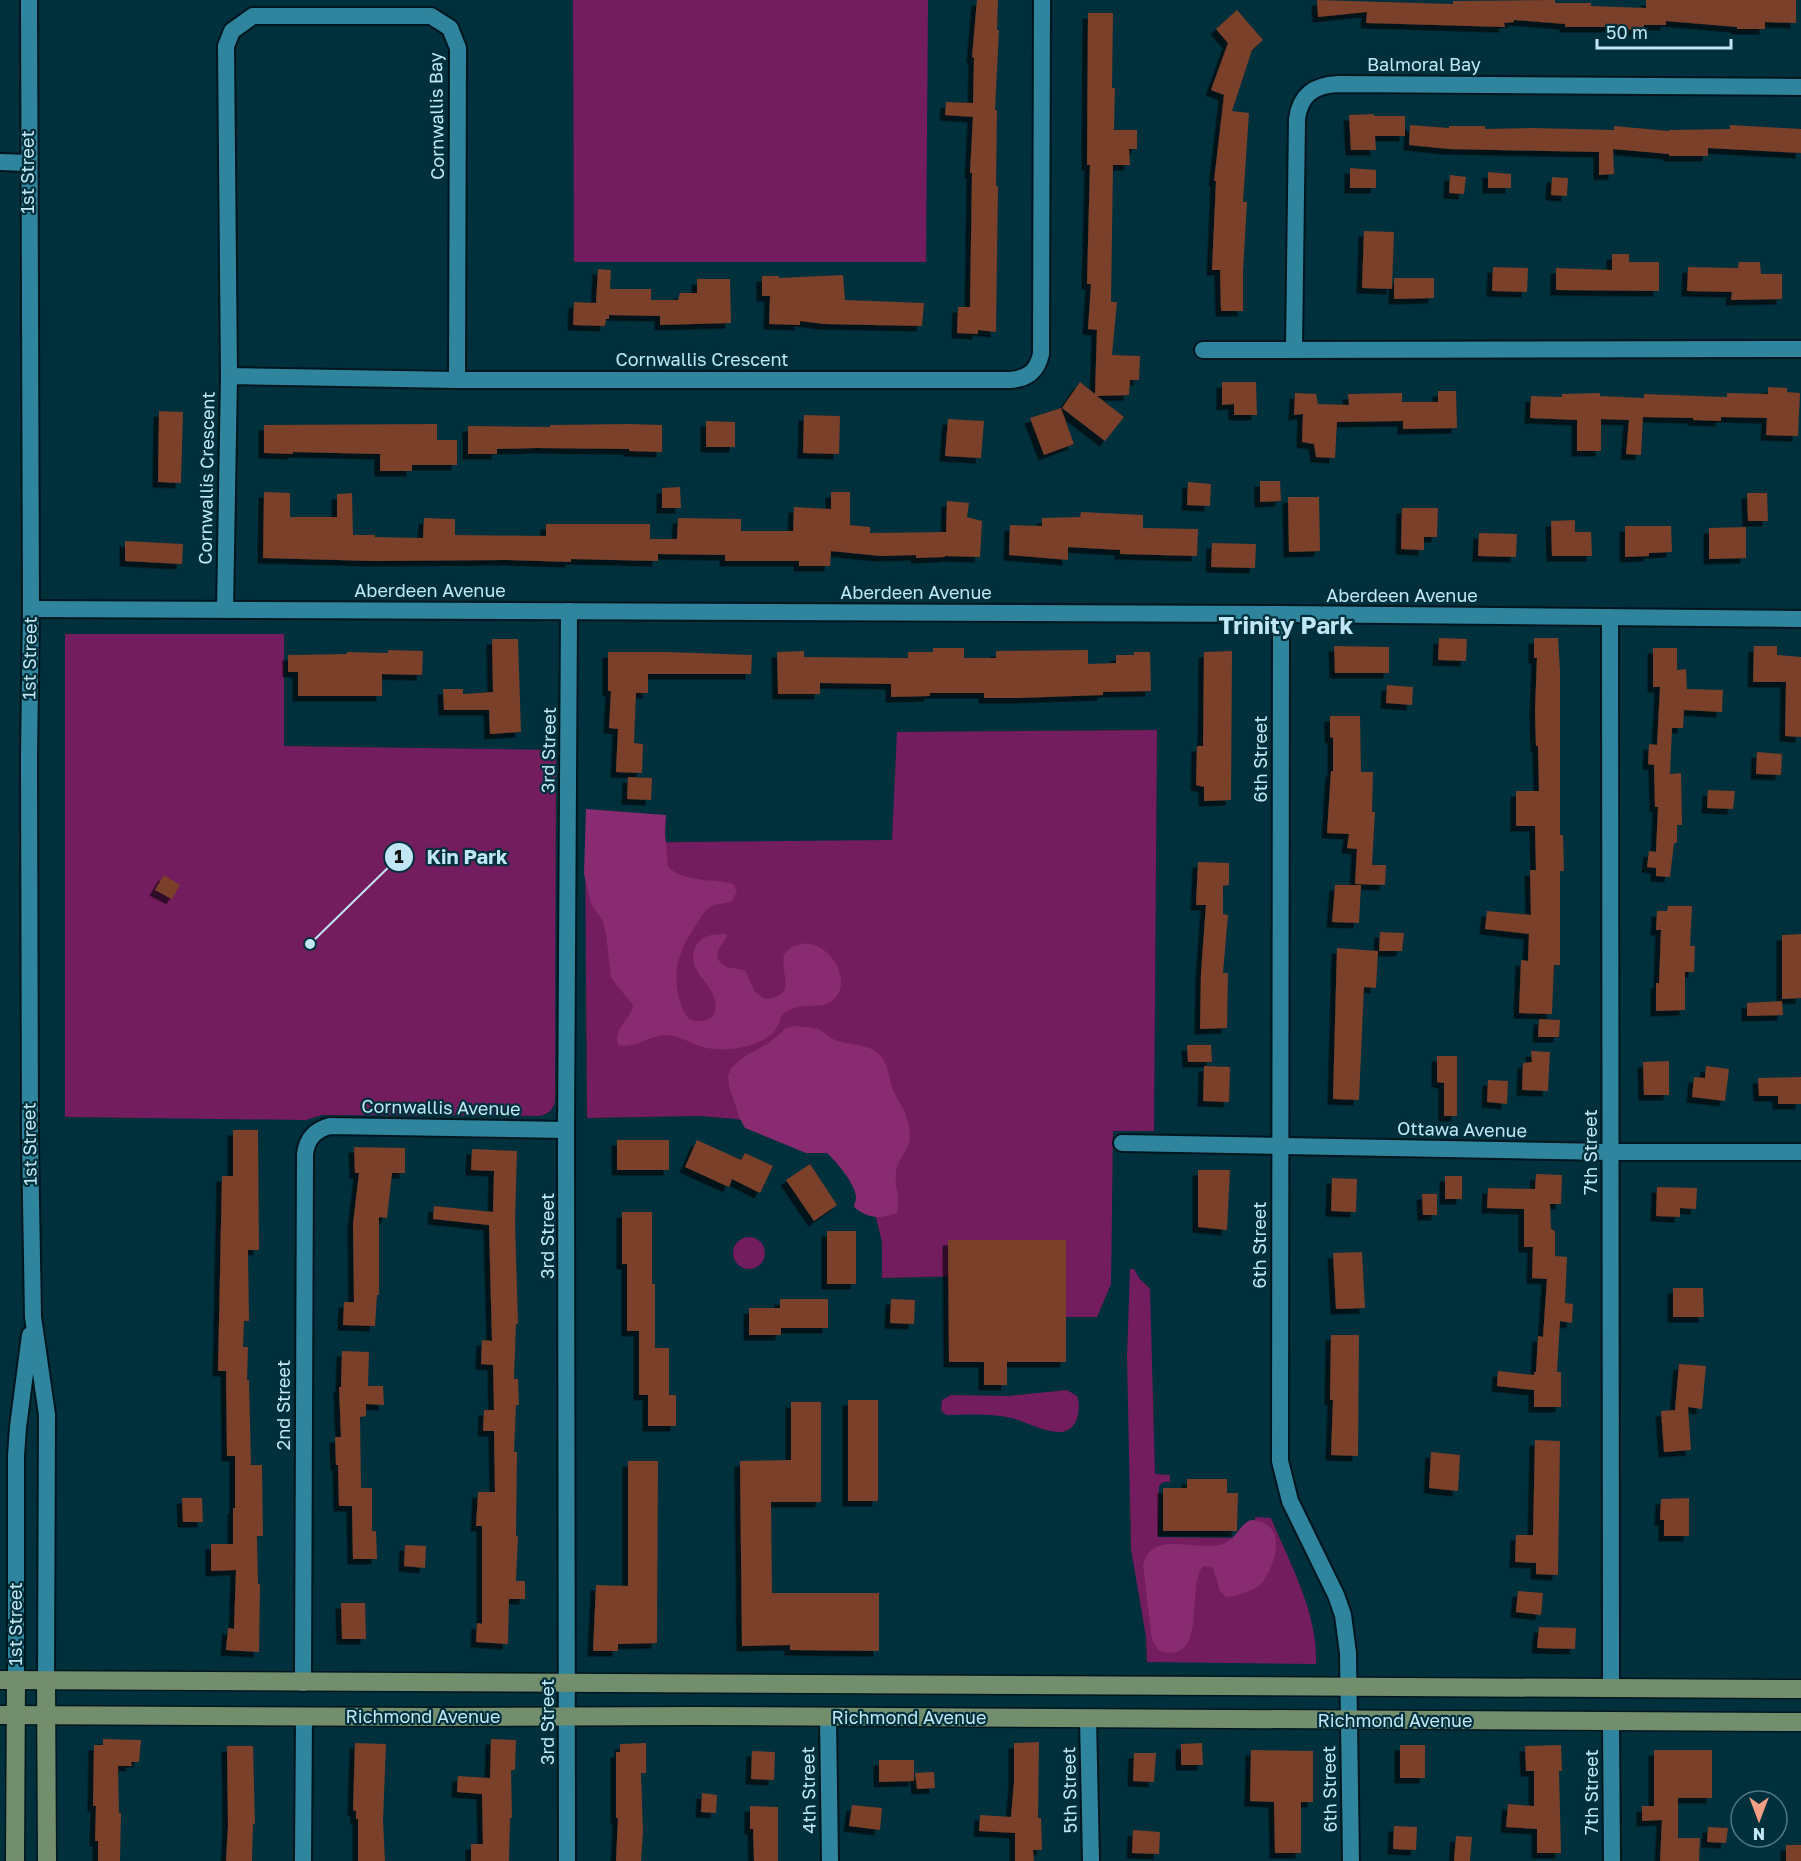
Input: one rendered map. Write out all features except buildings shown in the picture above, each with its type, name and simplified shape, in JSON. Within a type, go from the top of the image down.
[{"type":"main road","name":"Richmond Avenue","points":[[8,1680],[1801,1689]]},
{"type":"main road","name":"1st Street","points":[[8,1680],[15,1861]]},
{"type":"main road","name":"1st Street","points":[[46,1681],[47,1861]]},
{"type":"main road","name":"Richmond Avenue","points":[[8,1715],[1801,1722]]},
{"type":"street","name":"1st Street","points":[[29,0],[31,609],[29,1079],[33,1317],[47,1415],[46,1681]]},
{"type":"street","name":"Cornwallis Crescent","points":[[225,610],[229,376],[457,380],[1009,380],[1028,376],[1039,363],[1042,344],[1042,0]]},
{"type":"street","name":"Cornwallis Bay","points":[[229,376],[226,46],[232,31],[253,16],[431,16],[450,28],[458,48],[457,380]]},
{"type":"street","name":"Balmoral Bay","points":[[1294,349],[1297,119],[1300,105],[1311,91],[1324,85],[1338,84],[1801,87]]},
{"type":"street","points":[[0,162],[28,163]]},
{"type":"street","points":[[1203,350],[1801,349]]},
{"type":"street","name":"Aberdeen Avenue","points":[[31,609],[1281,614],[1801,619]]},
{"type":"street","name":"3rd Street","points":[[567,1861],[566,1130],[570,611]]},
{"type":"street","name":"6th Street","points":[[1281,614],[1280,1461],[1290,1502],[1336,1595],[1343,1615],[1348,1653],[1351,1861]]},
{"type":"street","name":"7th Street","points":[[1610,617],[1611,1687]]},
{"type":"street","name":"Cornwallis Avenue","points":[[316,1131],[330,1126],[566,1130]]},
{"type":"street","name":"2nd Street","points":[[303,1683],[305,1154],[307,1142],[316,1131]]},
{"type":"street","name":"Ottawa Avenue","points":[[1122,1143],[1611,1152],[1801,1152]]},
{"type":"street","name":"1st Street","points":[[8,1680],[18,1426],[33,1317]]},
{"type":"street","points":[[303,1861],[304,1716]]},
{"type":"street","name":"4th Street","points":[[828,1718],[830,1861]]},
{"type":"street","name":"5th Street","points":[[1088,1718],[1091,1861]]},
{"type":"street","name":"7th Street","points":[[1611,1722],[1612,1861]]},
{"type":"shaded area","points":[[573,0],[928,0],[926,262],[574,262]]},
{"type":"shaded area","points":[[65,634],[284,634],[284,746],[556,750],[555,1101],[550,1112],[539,1116],[322,1115],[306,1120],[65,1117]]},
{"type":"shaded area","points":[[1157,730],[1154,1131],[1113,1131],[1111,1284],[1097,1317],[1066,1317],[1066,1274],[882,1278],[882,1242],[874,1209],[847,1161],[773,1127],[736,1119],[699,1116],[587,1118],[585,843],[892,840],[897,732]]},
{"type":"shaded area","points":[[586,809],[666,815],[668,867],[682,876],[733,884],[737,891],[732,901],[712,906],[706,911],[680,954],[676,974],[678,996],[689,1019],[707,1020],[714,1014],[716,1008],[714,996],[696,969],[693,958],[699,942],[711,935],[727,934],[718,951],[717,959],[726,967],[745,970],[755,992],[765,999],[781,994],[784,989],[784,954],[795,946],[806,943],[817,946],[835,962],[840,973],[841,984],[838,995],[826,1004],[795,1008],[784,1013],[773,1033],[749,1046],[710,1049],[667,1035],[636,1044],[618,1045],[618,1034],[633,1005],[611,978],[603,921],[591,904],[584,874]]},
{"type":"shaded area","points":[[795,1026],[818,1029],[835,1040],[874,1050],[883,1059],[893,1090],[910,1129],[909,1142],[896,1172],[897,1213],[875,1217],[864,1214],[854,1207],[856,1199],[850,1181],[827,1153],[806,1153],[745,1128],[740,1119],[729,1086],[728,1076],[731,1068],[745,1056],[769,1043],[786,1028]]},
{"type":"shaded area","points":[[749,1237],[760,1242],[765,1253],[760,1264],[749,1269],[738,1264],[733,1253],[738,1242]]},
{"type":"shaded area","points":[[1130,1269],[1134,1269],[1150,1289],[1155,1474],[1170,1475],[1170,1482],[1163,1482],[1159,1486],[1158,1537],[1255,1538],[1255,1517],[1271,1518],[1308,1608],[1316,1664],[1147,1662],[1146,1637],[1131,1549],[1127,1357]]},
{"type":"shaded area","points":[[1067,1390],[1077,1396],[1079,1407],[1077,1419],[1072,1427],[1065,1431],[1047,1430],[1003,1416],[946,1415],[941,1410],[942,1400],[951,1395],[1008,1396]]},
{"type":"shaded area","points":[[1251,1520],[1268,1525],[1275,1537],[1273,1561],[1263,1582],[1248,1592],[1226,1597],[1220,1591],[1213,1568],[1203,1566],[1198,1577],[1191,1636],[1185,1647],[1175,1652],[1159,1651],[1152,1640],[1143,1565],[1148,1554],[1156,1547],[1166,1544],[1213,1546],[1223,1544],[1232,1539]]},
{"type":"place","name":"Kin Park","points":[[310,944]]},
{"type":"district","name":"Trinity Park","points":[[1286,626]]}]
